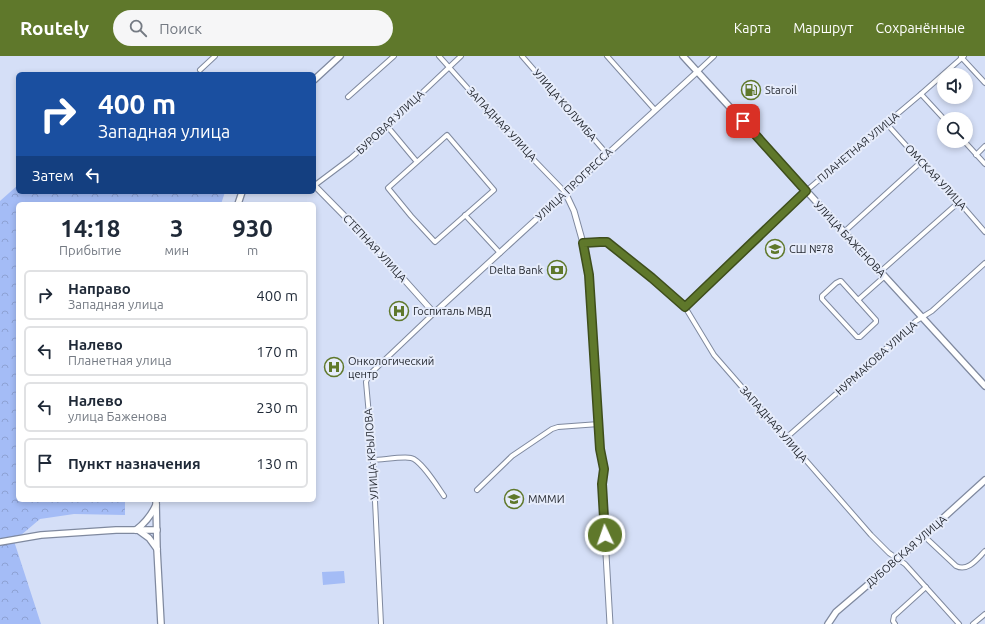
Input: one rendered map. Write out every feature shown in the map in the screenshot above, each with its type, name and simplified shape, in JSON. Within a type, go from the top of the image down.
[{"type":"main road","points":[[316,78],[340,56]]},
{"type":"main road","name":"УЛИЦА БАЖЕНОВА","points":[[683,56],[985,386]]},
{"type":"main road","name":"ДУБОВСКАЯ УЛИЦА","points":[[828,624],[836,612],[924,536],[985,480]]},
{"type":"main road","points":[[156,503],[161,624]]},
{"type":"main road","points":[[137,530],[144,524],[156,503]]},
{"type":"main road","points":[[0,542],[41,535],[116,530],[157,530]]},
{"type":"main road","points":[[137,530],[149,538],[157,549]]},
{"type":"street","points":[[200,70],[215,56]]},
{"type":"street","points":[[348,97],[394,56]]},
{"type":"street","name":"ЗАПАДНАЯ УЛИЦА","points":[[439,56],[505,130],[566,192]]},
{"type":"street","name":"БУРОВАЯ УЛИЦА","points":[[316,184],[351,158],[461,56]]},
{"type":"street","name":"УЛИЦА КОЛУМБА","points":[[522,56],[607,154]]},
{"type":"street","points":[[607,56],[655,110]]},
{"type":"street","name":"УЛИЦА ПРОГРЕССА","points":[[434,313],[714,56]]},
{"type":"street","points":[[962,57],[985,84]]},
{"type":"street","name":"ПЛАНЕТНАЯ УЛИЦА","points":[[685,307],[806,191],[921,94],[962,57]]},
{"type":"street","points":[[921,94],[938,112]]},
{"type":"street","name":"ОМСКАЯ УЛИЦА","points":[[886,123],[985,232]]},
{"type":"street","points":[[387,126],[417,162]]},
{"type":"street","points":[[447,135],[494,190],[435,242],[388,188],[417,162],[447,135]]},
{"type":"street","points":[[976,155],[985,146]]},
{"type":"street","points":[[970,148],[985,164]]},
{"type":"street","points":[[844,232],[921,162]]},
{"type":"street","name":"СТЕПНАЯ УЛИЦА","points":[[316,187],[375,247],[434,313]]},
{"type":"street","points":[[566,192],[574,211],[583,243],[589,275],[600,449],[604,469],[602,484],[610,624]]},
{"type":"street","points":[[858,300],[882,274],[959,202]]},
{"type":"street","points":[[465,215],[500,253]]},
{"type":"street","name":"ЗАПАДНАЯ УЛИЦА","points":[[583,243],[607,242],[685,307],[714,355],[871,535],[889,553],[905,564],[959,624]]},
{"type":"street","name":"НУРМАКОВА УЛИЦА","points":[[786,438],[916,321],[932,311],[985,263]]},
{"type":"street","points":[[841,281],[858,300],[876,321],[859,338],[823,301],[821,297],[836,283],[841,281]]},
{"type":"street","name":"УЛИЦА КРЫЛОВА","points":[[381,624],[373,460],[366,382],[368,377],[434,313]]},
{"type":"street","points":[[477,490],[512,456],[552,429],[558,427],[599,424]]},
{"type":"street","points":[[373,460],[414,459],[420,463],[444,496]]},
{"type":"street","points":[[924,536],[956,566],[961,568],[972,563],[985,551]]},
{"type":"street","points":[[895,624],[893,621],[894,616],[926,587]]},
{"type":"street","points":[[973,624],[985,614]]},
{"type":"green space","points":[[16,187],[16,194],[224,194],[222,202],[16,202],[16,502],[125,502],[125,515],[74,514],[40,519],[14,541],[41,624],[0,624],[0,201]]},
{"type":"green space","points":[[344,571],[345,583],[323,585],[322,572]]},
{"type":"place","name":"Staroil","points":[[751,90]]},
{"type":"place","name":"СШ №78","points":[[775,249]]},
{"type":"place","name":"Delta Bank","points":[[557,270]]},
{"type":"place","name":"Госпиталь МВД","points":[[399,311]]},
{"type":"place","name":"Онкологический центр","points":[[334,367]]},
{"type":"place","name":"МММИ","points":[[514,499]]},
{"type":"route","points":[[605,535],[602,484],[604,469],[600,449],[589,275],[583,243],[607,242],[685,307],[806,191],[743,121]]}]
